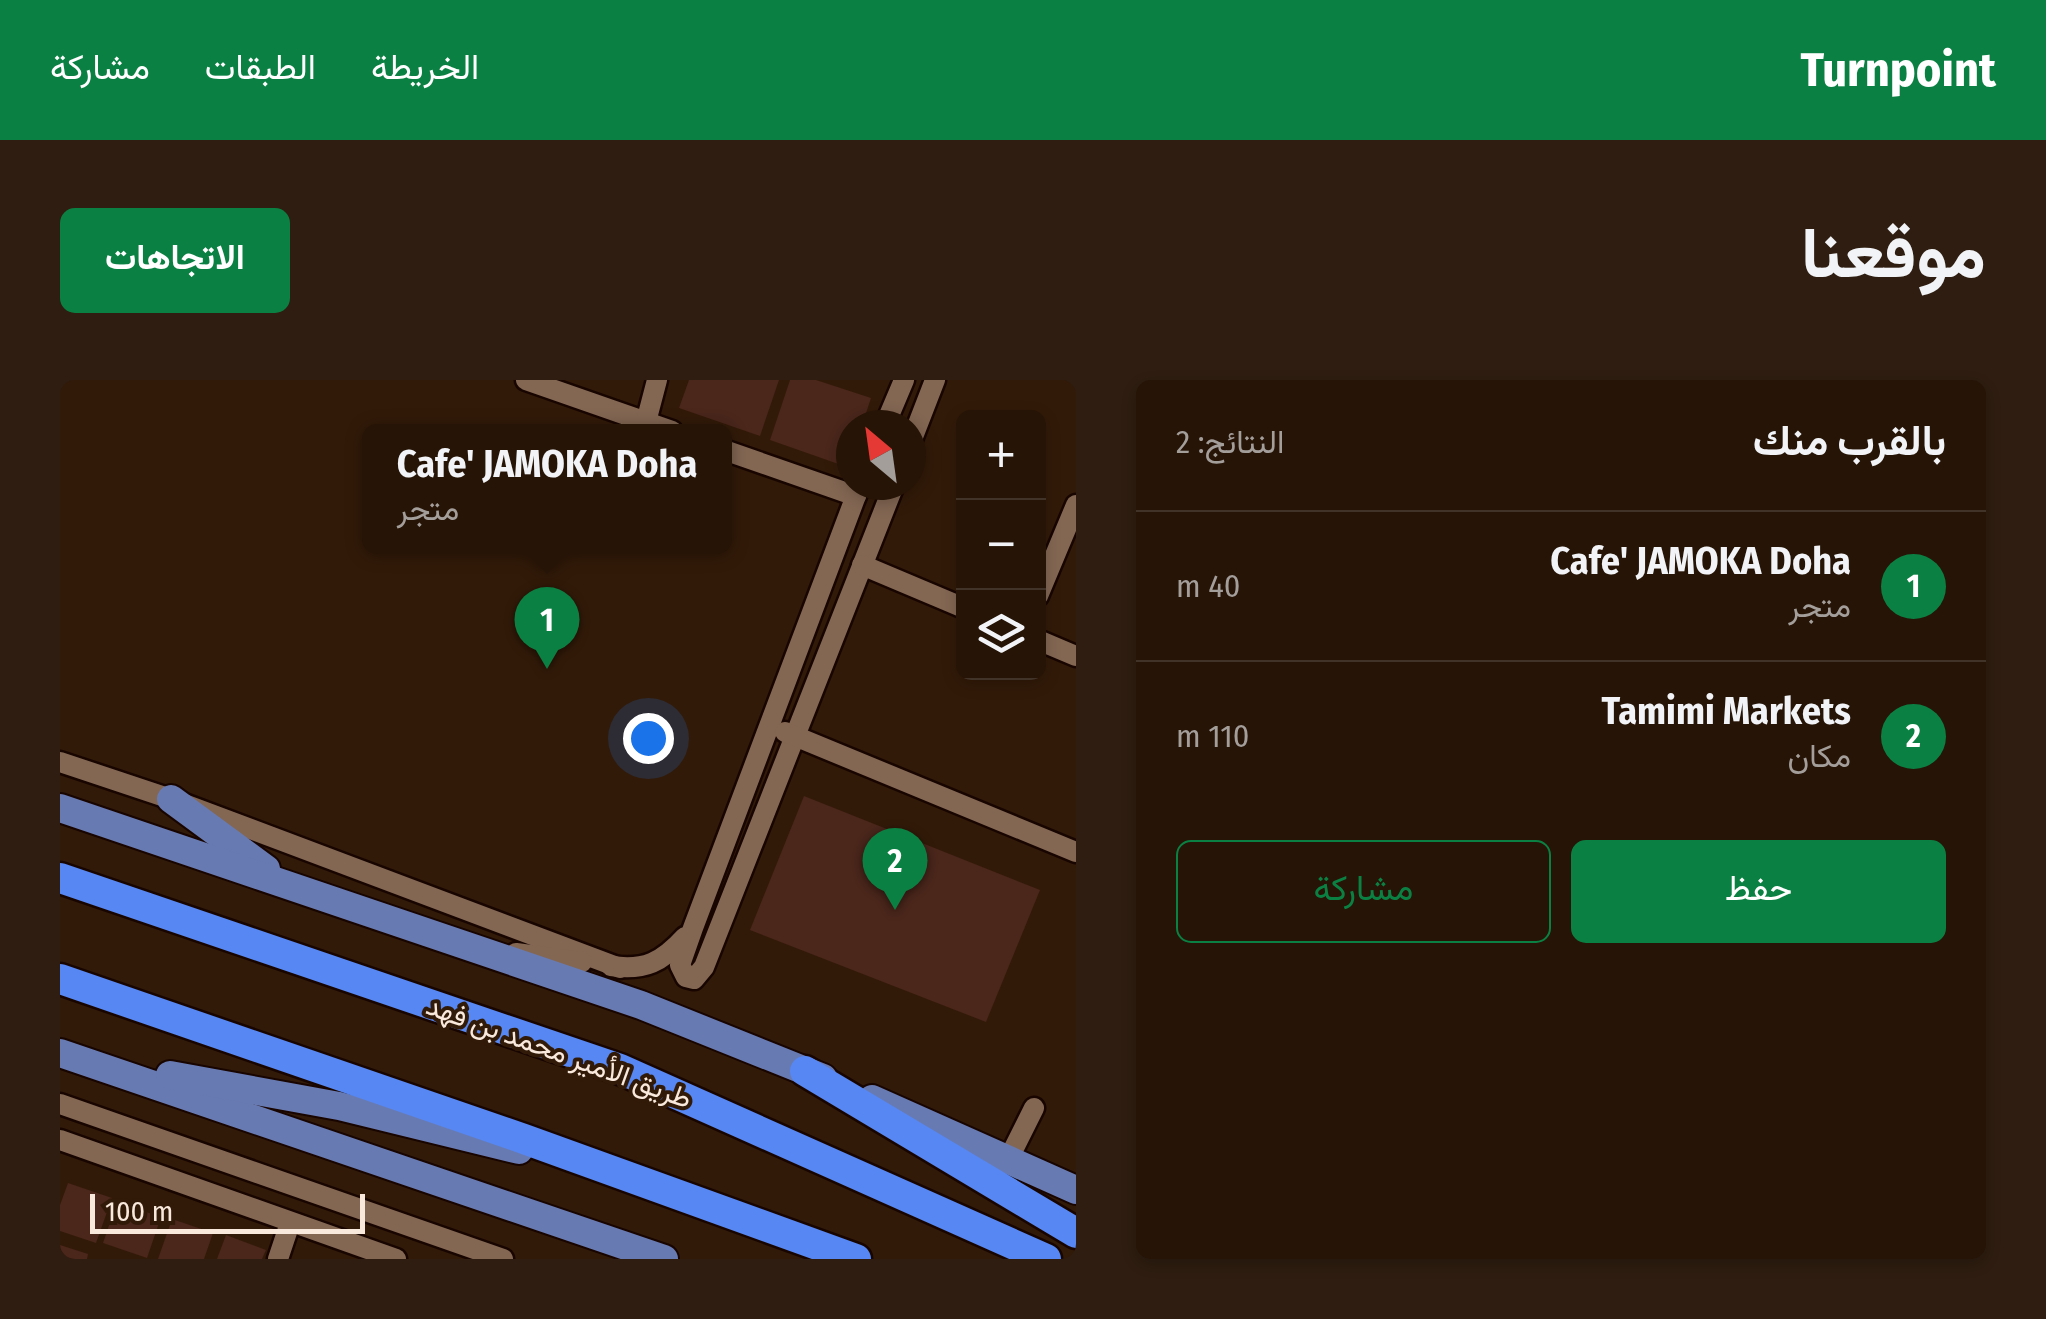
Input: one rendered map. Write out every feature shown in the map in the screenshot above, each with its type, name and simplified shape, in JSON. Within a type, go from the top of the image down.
[{"type":"highway","name":"طريق الأمير محمد بن فهد","points":[[60,878],[620,1069],[1046,1259]]},
{"type":"highway","points":[[60,979],[856,1259]]},
{"type":"highway","points":[[806,1071],[1076,1233]]},
{"type":"main road","points":[[171,799],[287,885]]},
{"type":"main road","points":[[60,808],[640,1005],[806,1071],[1076,1190]]},
{"type":"main road","points":[[67,1055],[339,1106],[630,1177]]},
{"type":"main road","points":[[67,1055],[664,1259]]},
{"type":"street","points":[[526,380],[651,424]]},
{"type":"street","points":[[646,422],[657,380]]},
{"type":"street","points":[[891,410],[904,380]]},
{"type":"street","points":[[924,410],[936,380]]},
{"type":"street","points":[[732,452],[836,484]]},
{"type":"street","points":[[855,500],[693,928],[680,965],[686,977],[694,979],[704,967],[888,500]]},
{"type":"street","points":[[1041,590],[1076,505]]},
{"type":"street","points":[[862,566],[956,605]]},
{"type":"street","points":[[1046,643],[1076,656]]},
{"type":"street","points":[[769,726],[1076,852]]},
{"type":"street","points":[[60,762],[171,799],[620,968]]},
{"type":"street","points":[[470,947],[643,968],[665,959],[693,928]]},
{"type":"street","points":[[60,1104],[504,1259]]},
{"type":"street","points":[[1008,1160],[1034,1108]]},
{"type":"street","points":[[60,1140],[396,1259]]},
{"type":"street","points":[[278,1259],[290,1224]]},
{"type":"building","points":[[689,380],[779,380],[760,436],[679,408]]},
{"type":"building","points":[[790,380],[816,380],[871,398],[867,410],[836,410],[836,463],[770,440]]},
{"type":"building","points":[[804,796],[1040,890],[986,1022],[750,930]]},
{"type":"building","points":[[68,1183],[112,1198],[96,1243],[60,1231],[60,1205]]},
{"type":"building","points":[[117,1202],[161,1217],[147,1258],[103,1243]]},
{"type":"building","points":[[172,1219],[213,1233],[204,1259],[158,1259]]},
{"type":"building","points":[[226,1235],[266,1250],[262,1259],[217,1259]]},
{"type":"building","points":[[60,1245],[88,1254],[87,1259],[60,1259]]},
{"type":"place","name":"Cafe' JAMOKA Doha","points":[[547,669]]},
{"type":"place","name":"Tamimi Markets","points":[[895,910]]}]
